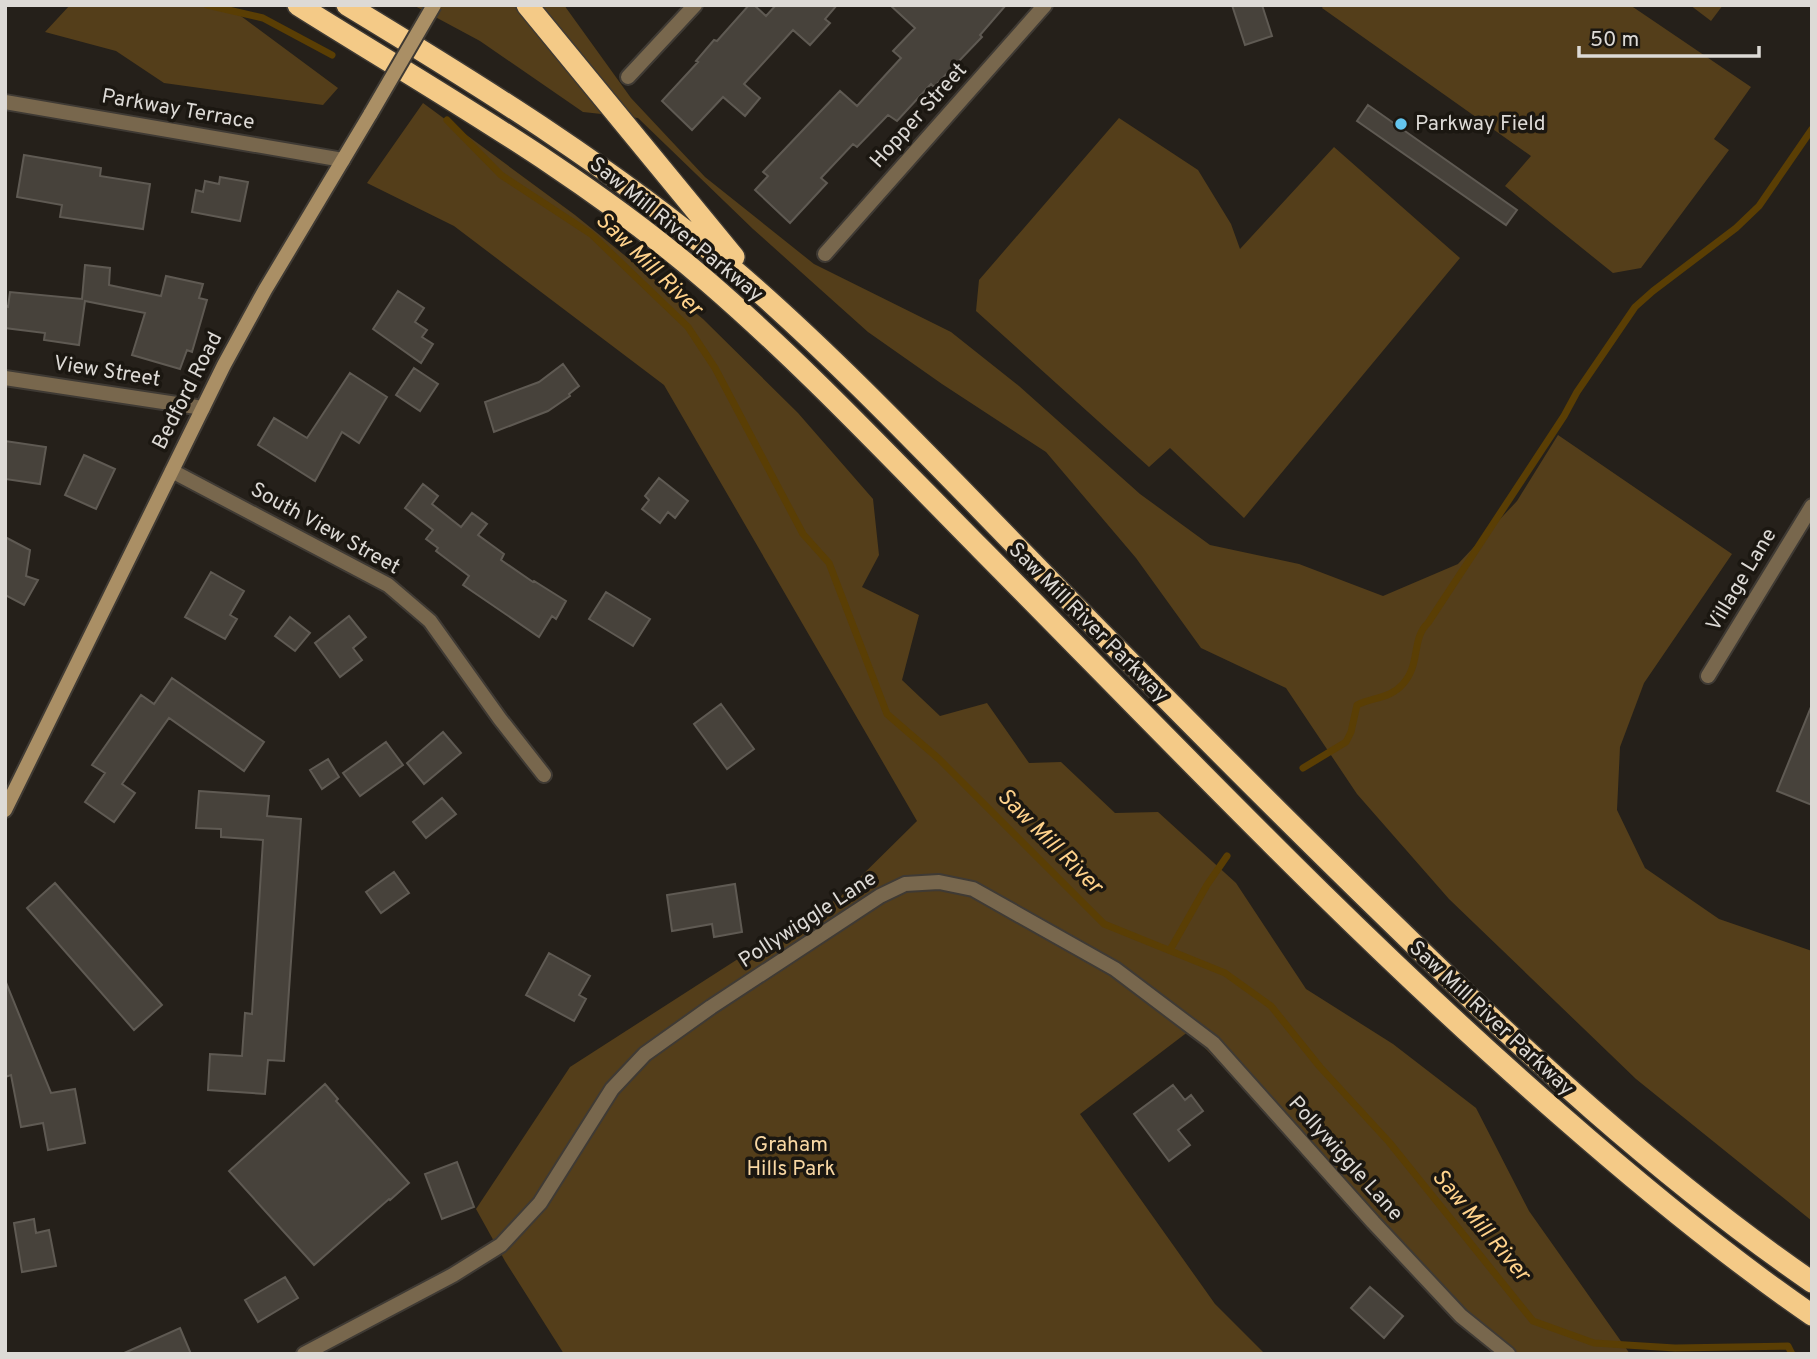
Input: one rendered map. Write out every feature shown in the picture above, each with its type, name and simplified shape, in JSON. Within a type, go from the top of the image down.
[{"type":"highway","name":"Saw Mill River Parkway","points":[[298,5],[535,152],[632,220],[702,277],[831,397],[1254,827],[1451,1019],[1650,1191],[1735,1260],[1812,1315]]},
{"type":"highway","name":"Saw Mill River Parkway","points":[[346,5],[523,114],[606,170],[710,251],[778,310],[953,482],[1250,785],[1464,993],[1624,1135],[1739,1228],[1812,1282]]},
{"type":"highway","points":[[527,5],[778,310]]},
{"type":"main road","name":"Bedford Road","points":[[5,810],[251,314],[434,5]]},
{"type":"street","points":[[628,77],[695,5]]},
{"type":"street","name":"Hopper Street","points":[[825,254],[1045,5]]},
{"type":"street","name":"Parkway Terrace","points":[[5,102],[343,160]]},
{"type":"street","name":"View Street","points":[[5,378],[203,408]]},
{"type":"street","name":"South View Street","points":[[172,471],[388,585],[430,621],[544,775]]},
{"type":"street","name":"Village Lane","points":[[1709,676],[1812,506]]},
{"type":"street","name":"Pollywiggle Lane","points":[[304,1354],[453,1275],[501,1245],[540,1203],[612,1089],[645,1055],[711,1007],[880,895],[905,884],[939,882],[973,889],[1115,969],[1213,1043],[1452,1307],[1508,1354]]},
{"type":"green space","points":[[70,5],[226,5],[338,88],[323,105],[164,83],[116,51],[45,32]]},
{"type":"green space","points":[[413,5],[564,5],[631,98],[705,177],[814,264],[951,332],[1019,386],[1140,494],[1210,545],[1299,564],[1383,596],[1458,564],[1517,501],[1558,435],[1732,554],[1644,683],[1620,747],[1617,810],[1645,868],[1719,919],[1812,951],[1812,1221],[1636,1079],[1449,899],[1357,794],[1286,688],[1201,648],[1136,558],[1046,452],[868,332],[753,229],[638,118],[583,112],[480,41]]},
{"type":"green space","points":[[1324,5],[1630,5],[1751,87],[1714,139],[1729,150],[1641,268],[1613,273],[1505,186],[1531,156],[1322,8]]},
{"type":"green space","points":[[1690,5],[1723,5],[1711,21]]},
{"type":"green space","name":"Graham Hills Park","points":[[423,103],[575,215],[703,319],[798,413],[873,499],[879,555],[862,587],[919,615],[902,680],[940,716],[987,703],[1029,763],[1061,762],[1115,813],[1158,812],[1236,883],[1306,989],[1393,1044],[1476,1108],[1529,1211],[1630,1354],[1493,1354],[1189,1031],[1080,1114],[1215,1304],[1265,1354],[564,1354],[505,1261],[476,1209],[570,1067],[755,948],[839,898],[917,821],[664,385],[454,226],[367,183]]},
{"type":"green space","points":[[1119,118],[1198,170],[1231,224],[1240,249],[1334,147],[1460,258],[1244,518],[1170,448],[1149,467],[976,311],[979,280]]},
{"type":"building","points":[[749,5],[754,5],[766,16],[776,5],[837,5],[825,19],[830,23],[810,45],[793,30],[744,84],[760,98],[745,116],[723,97],[692,130],[662,101],[714,40],[717,41]]},
{"type":"building","points":[[890,5],[1006,5],[980,35],[982,37],[934,87],[931,84],[897,121],[888,115],[857,147],[853,144],[821,178],[827,183],[790,223],[755,190],[768,176],[763,172],[840,91],[857,106],[901,58],[893,51],[915,28]]},
{"type":"building","points":[[1232,5],[1262,5],[1272,36],[1245,45]]},
{"type":"building","points":[[1368,105],[1517,210],[1506,225],[1357,121]]},
{"type":"building","points":[[24,155],[101,168],[100,176],[150,184],[143,229],[60,217],[62,205],[17,197]]},
{"type":"building","points":[[220,177],[248,182],[240,221],[192,212],[196,190],[203,192],[205,181],[219,184]]},
{"type":"building","points":[[85,265],[110,268],[109,285],[161,296],[166,276],[203,284],[199,298],[207,300],[192,352],[187,350],[180,369],[132,355],[145,313],[85,301],[79,345],[44,340],[45,333],[5,328],[5,306],[8,307],[10,292],[82,299]]},
{"type":"building","points":[[398,291],[424,308],[415,322],[427,330],[422,337],[433,344],[421,363],[373,329]]},
{"type":"building","points":[[563,364],[579,386],[570,396],[548,411],[494,432],[485,402],[539,382]]},
{"type":"building","points":[[414,368],[438,384],[420,411],[396,395]]},
{"type":"building","points":[[350,373],[387,397],[359,443],[342,432],[315,481],[258,445],[274,418],[307,438]]},
{"type":"building","points":[[5,441],[46,447],[40,484],[5,479]]},
{"type":"building","points":[[84,455],[115,469],[96,509],[65,495]]},
{"type":"building","points":[[659,478],[688,501],[675,518],[668,512],[660,523],[642,509],[649,500],[645,496]]},
{"type":"building","points":[[423,484],[438,496],[432,504],[461,527],[472,513],[487,524],[478,535],[504,554],[501,560],[566,601],[556,619],[552,616],[539,637],[463,585],[469,576],[436,551],[438,548],[426,539],[433,530],[405,508]]},
{"type":"building","points":[[5,537],[30,550],[26,576],[38,580],[24,605],[5,595]]},
{"type":"building","points":[[211,572],[244,591],[230,615],[237,619],[225,639],[185,617]]},
{"type":"building","points":[[606,592],[650,619],[633,646],[589,619]]},
{"type":"building","points":[[349,616],[366,637],[353,648],[362,660],[340,677],[315,643]]},
{"type":"building","points":[[290,617],[310,633],[295,651],[275,636]]},
{"type":"building","points":[[172,678],[264,742],[244,771],[169,718],[122,784],[135,793],[114,822],[85,802],[105,773],[92,765],[141,695],[154,704]]},
{"type":"building","points":[[721,704],[754,749],[727,769],[694,724]]},
{"type":"building","points":[[1812,707],[1812,805],[1777,791]]},
{"type":"building","points":[[443,732],[461,753],[424,784],[407,763]]},
{"type":"building","points":[[386,742],[403,765],[360,796],[343,773]]},
{"type":"building","points":[[328,759],[339,777],[322,789],[310,770]]},
{"type":"building","points":[[199,791],[269,796],[267,816],[301,819],[284,1061],[268,1060],[265,1094],[208,1090],[210,1054],[242,1056],[245,1013],[252,1014],[263,840],[221,837],[221,829],[196,828]]},
{"type":"building","points":[[442,798],[456,814],[426,838],[413,822]]},
{"type":"building","points":[[394,872],[409,893],[381,913],[366,892]]},
{"type":"building","points":[[55,883],[162,1005],[134,1030],[27,908]]},
{"type":"building","points":[[735,884],[742,932],[714,937],[712,924],[672,931],[667,895]]},
{"type":"building","points":[[549,953],[590,976],[579,995],[586,999],[574,1021],[526,995]]},
{"type":"building","points":[[5,980],[51,1093],[75,1089],[85,1143],[48,1150],[43,1123],[21,1127],[11,1075],[5,1077]]},
{"type":"building","points":[[325,1084],[338,1099],[336,1101],[409,1183],[314,1265],[229,1171]]},
{"type":"building","points":[[1173,1085],[1185,1100],[1191,1095],[1203,1111],[1178,1130],[1190,1145],[1169,1161],[1134,1114]]},
{"type":"building","points":[[457,1162],[474,1207],[442,1219],[425,1174]]},
{"type":"building","points":[[34,1219],[36,1233],[49,1230],[56,1266],[22,1272],[14,1223]]},
{"type":"building","points":[[285,1277],[298,1298],[258,1322],[245,1300]]},
{"type":"building","points":[[1370,1287],[1403,1316],[1384,1338],[1351,1308]]},
{"type":"building","points":[[180,1328],[191,1354],[122,1354]]},
{"type":"waterway","name":"Saw Mill River","points":[[207,5],[263,18],[332,55]]},
{"type":"waterway","name":"Saw Mill River","points":[[447,120],[501,175],[591,234],[688,327],[715,368],[803,534],[829,563],[887,714],[939,759],[1104,924],[1225,973],[1271,1006],[1320,1067],[1389,1142],[1533,1321],[1594,1343],[1675,1348],[1788,1346],[1792,1354]]},
{"type":"waterway","points":[[1303,768],[1346,742],[1357,705],[1398,689],[1409,676],[1423,629],[1635,307],[1736,228],[1759,206],[1812,129]]},
{"type":"waterway","points":[[1170,950],[1227,856]]},
{"type":"place","name":"Parkway Field","points":[[1401,124]]}]
